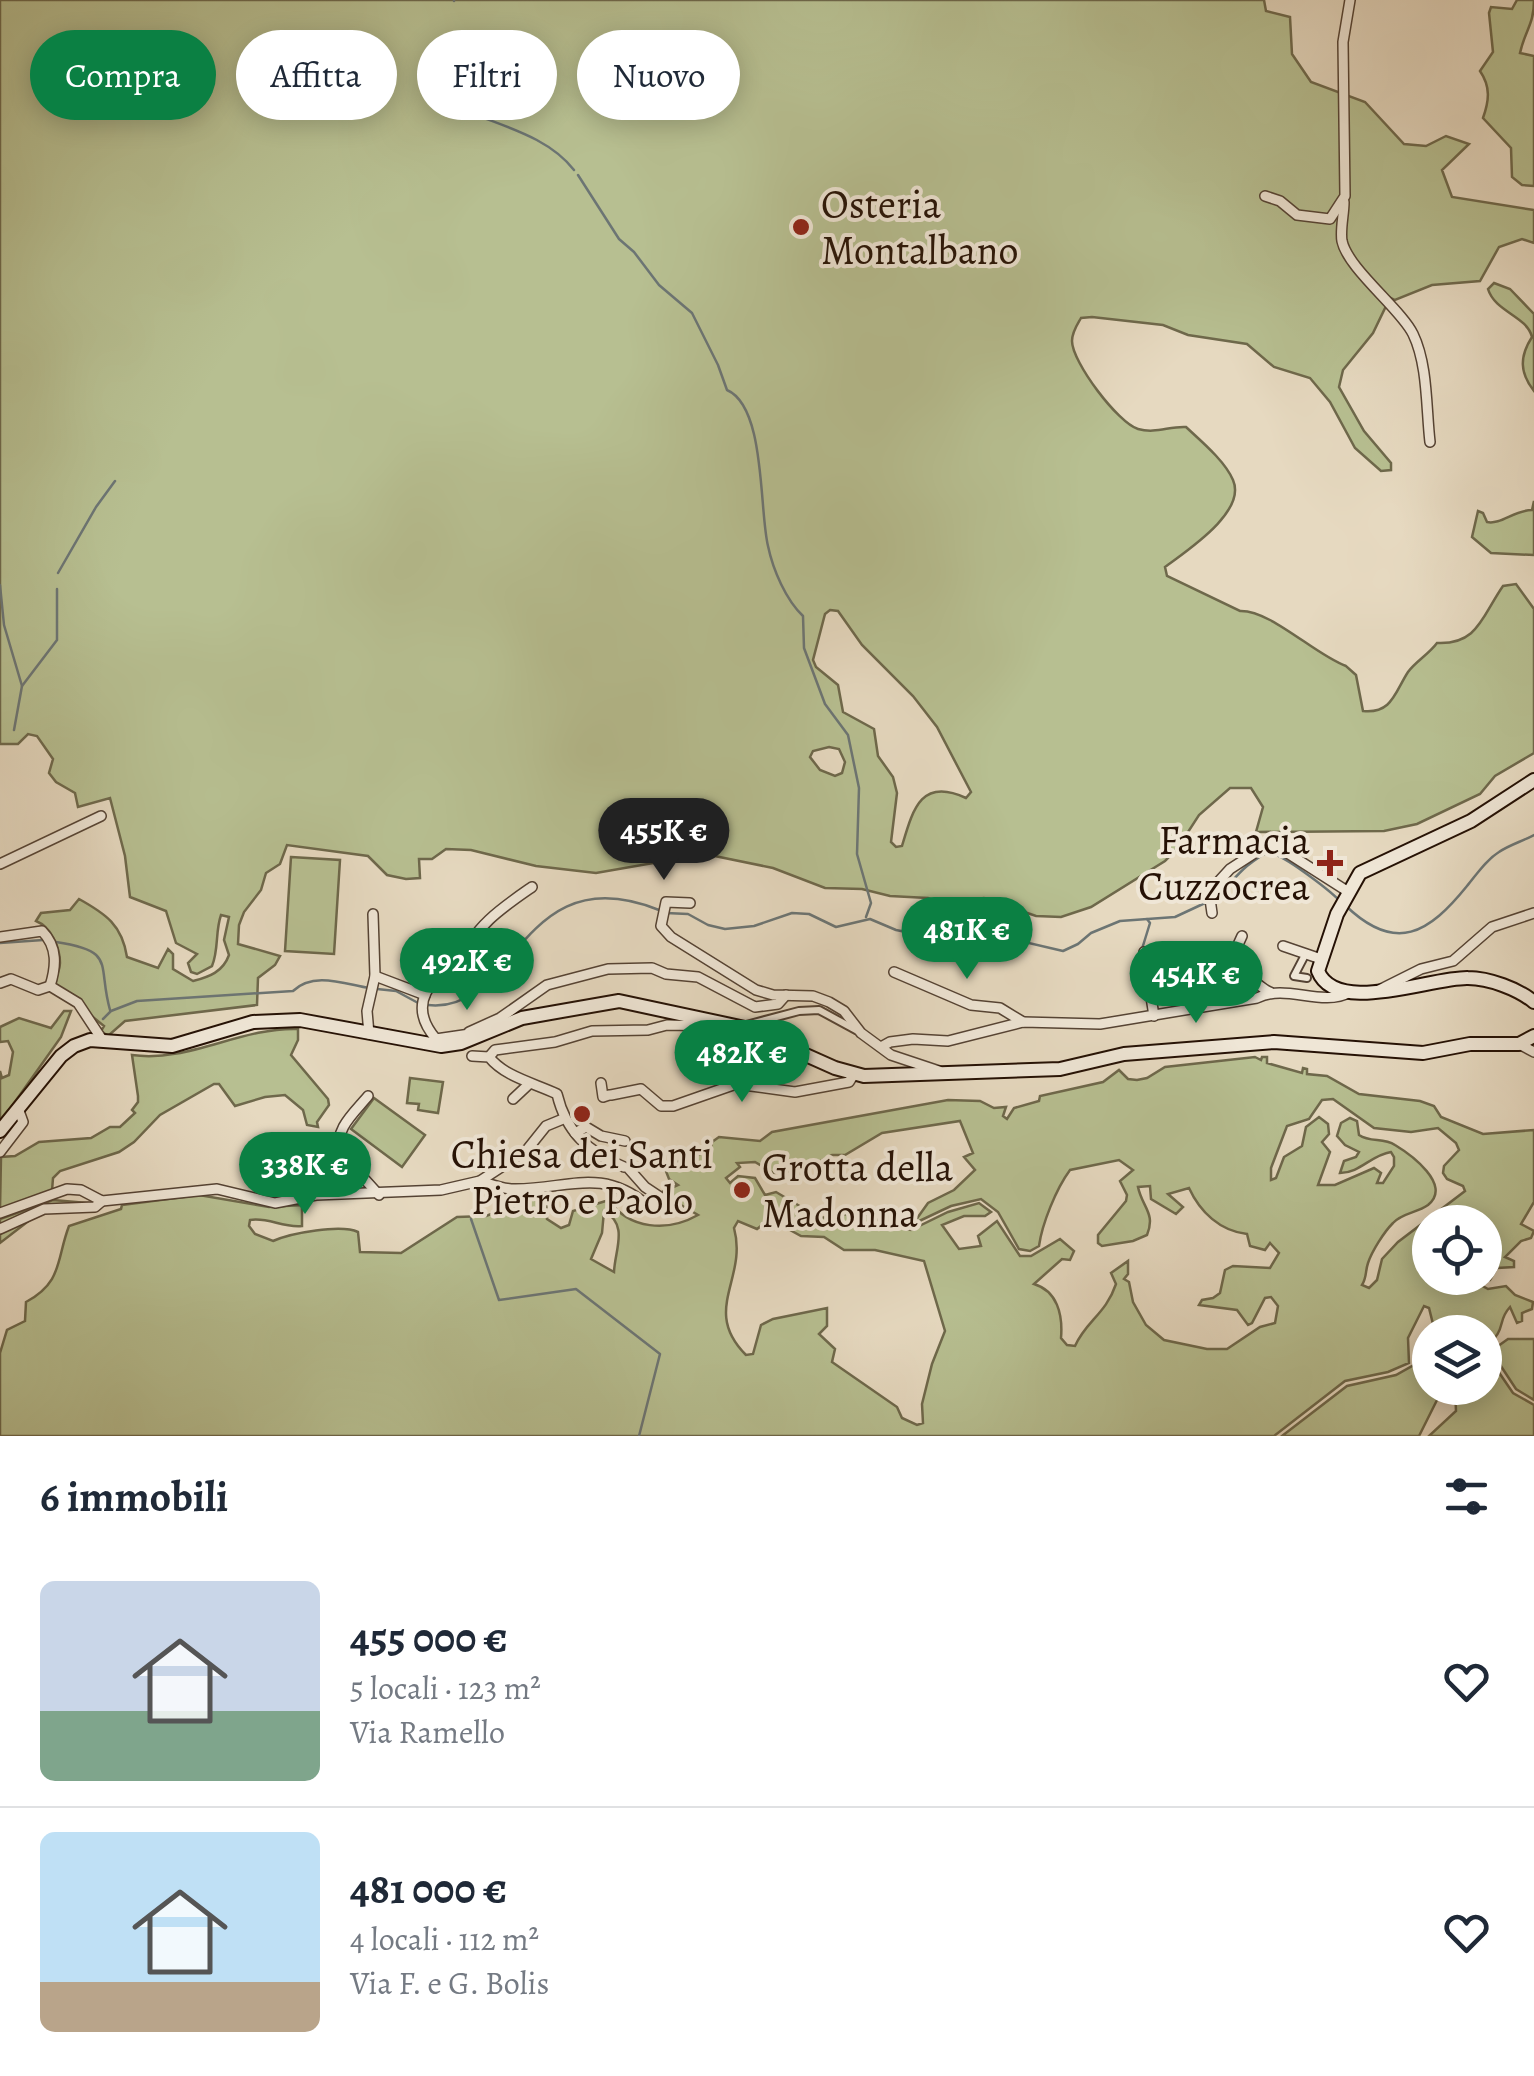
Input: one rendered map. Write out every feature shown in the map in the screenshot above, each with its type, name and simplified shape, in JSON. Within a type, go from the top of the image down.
[{"type":"main road","points":[[1534,780],[1471,822],[1356,877],[1336,914],[1318,971],[1332,988],[1350,992],[1376,992],[1466,978],[1491,982],[1534,1002]]},
{"type":"main road","points":[[0,1131],[65,1052],[84,1041],[172,1046],[253,1022],[316,1021],[442,1046],[507,1022],[614,1001],[736,1026],[854,1074],[874,1076],[1060,1069],[1124,1054],[1274,1042],[1406,1054],[1484,1043],[1519,1044],[1534,1036]]},
{"type":"street","points":[[1350,0],[1343,42],[1347,158],[1342,244],[1414,335],[1420,354],[1430,442]]},
{"type":"street","points":[[1266,196],[1280,201],[1297,215],[1330,219],[1344,199]]},
{"type":"street","points":[[0,864],[102,816]]},
{"type":"street","points":[[1212,910],[1209,892],[1230,869],[1267,844],[1278,847],[1348,892]]},
{"type":"street","points":[[532,886],[499,910],[466,947],[463,960],[440,972],[424,1000],[421,1016],[436,1038],[470,1035],[547,984],[608,969],[652,968],[666,974],[698,977],[756,1006],[778,1004],[786,995]]},
{"type":"street","points":[[672,942],[662,932],[666,902],[690,903]]},
{"type":"street","points":[[1376,992],[1421,969],[1453,961],[1492,928],[1534,913]]},
{"type":"street","points":[[369,1034],[367,1010],[374,985],[373,914]]},
{"type":"street","points":[[662,916],[671,937],[718,964],[741,983],[774,995],[813,996],[829,1002],[844,1011],[862,1033]]},
{"type":"street","points":[[0,937],[42,931],[49,938],[56,964],[50,986]]},
{"type":"street","points":[[1242,936],[1231,960],[1247,971],[1262,990],[1339,998],[1350,992]]},
{"type":"street","points":[[1283,946],[1322,958]]},
{"type":"street","points":[[1144,952],[1154,1016]]},
{"type":"street","points":[[1294,993],[1303,979],[1294,976],[1305,955]]},
{"type":"street","points":[[894,972],[971,1005],[1000,1008],[1023,1022]]},
{"type":"street","points":[[0,983],[11,979],[38,990],[50,986],[78,1003],[103,1041]]},
{"type":"street","points":[[374,985],[424,1000]]},
{"type":"street","points":[[874,1076],[890,1042],[948,1041],[1023,1022],[1100,1024],[1257,998],[1270,992]]},
{"type":"street","points":[[472,1056],[489,1057],[496,1050],[555,1042],[592,1031],[736,1026],[819,1010],[885,1050],[946,1074]]},
{"type":"street","points":[[1519,1044],[1534,1052]]},
{"type":"street","points":[[480,1181],[510,1189],[587,1180],[618,1186],[647,1206],[666,1200],[645,1188],[626,1168],[583,1146],[562,1113],[557,1094],[529,1084],[494,1064],[489,1057]]},
{"type":"street","points":[[602,1084],[608,1096],[641,1089],[661,1106],[672,1106],[736,1084],[795,1092],[849,1082],[854,1074]]},
{"type":"street","points":[[514,1100],[529,1084]]},
{"type":"street","points":[[368,1096],[340,1131],[338,1144],[340,1152],[379,1195]]},
{"type":"street","points":[[0,1152],[22,1122],[18,1108]]},
{"type":"street","points":[[0,1229],[44,1208],[95,1207],[102,1202],[217,1189],[275,1202],[316,1195],[441,1190],[480,1181],[526,1150],[562,1113]]},
{"type":"street","points":[[575,1133],[586,1127],[601,1136],[625,1141]]},
{"type":"street","points":[[0,1213],[67,1189],[81,1190],[102,1202]]},
{"type":"green space","points":[[0,0],[1264,0],[1266,11],[1290,17],[1292,54],[1311,82],[1365,102],[1404,144],[1426,146],[1446,136],[1469,144],[1442,170],[1452,197],[1534,210],[1534,243],[1522,239],[1499,247],[1480,281],[1432,285],[1395,300],[1375,290],[1386,306],[1373,333],[1343,370],[1339,387],[1364,431],[1391,463],[1391,470],[1381,471],[1355,448],[1330,402],[1310,378],[1274,367],[1247,344],[1188,335],[1163,325],[1092,317],[1081,318],[1072,338],[1080,363],[1119,416],[1138,429],[1186,427],[1219,459],[1233,480],[1235,492],[1223,517],[1165,567],[1167,576],[1279,625],[1346,666],[1356,675],[1363,711],[1387,705],[1411,668],[1437,643],[1470,634],[1503,586],[1516,584],[1534,609],[1534,753],[1495,776],[1480,794],[1417,824],[1384,831],[1256,832],[1263,807],[1251,788],[1230,788],[1199,815],[1165,861],[1091,907],[1061,917],[1036,916],[984,898],[942,903],[862,889],[825,888],[773,868],[705,854],[596,873],[446,849],[432,859],[419,859],[420,878],[406,879],[387,875],[368,856],[287,845],[280,864],[266,873],[261,890],[239,925],[238,944],[280,956],[258,978],[257,1005],[125,1021],[108,1036],[101,1031],[104,1026],[56,987],[58,951],[54,938],[36,921],[41,913],[70,910],[79,899],[111,922],[127,957],[158,968],[168,949],[173,954],[173,969],[193,981],[215,973],[226,961],[229,955],[224,940],[229,917],[221,915],[212,966],[197,974],[191,972],[188,963],[197,954],[176,943],[166,911],[130,897],[125,856],[110,798],[78,807],[75,793],[49,773],[53,759],[37,736],[28,734],[18,744],[0,744]],"holes":[[[838,611],[862,645],[913,696],[937,727],[971,792],[966,798],[939,791],[921,800],[902,846],[891,842],[897,793],[893,777],[878,756],[874,729],[843,712],[838,685],[813,660],[825,614]],[[839,749],[845,762],[842,773],[835,776],[820,770],[810,757],[813,751]]]},
{"type":"green space","points":[[1517,0],[1534,0],[1533,16],[1520,53],[1534,56],[1534,186],[1522,185],[1512,177],[1511,148],[1483,118],[1488,94],[1480,71],[1493,52],[1489,13],[1491,7],[1512,9]]},
{"type":"green space","points":[[1494,283],[1510,289],[1534,314],[1534,391],[1523,365],[1532,337],[1524,324],[1492,297],[1488,289]]},
{"type":"green space","points":[[1534,501],[1534,555],[1491,553],[1472,537],[1478,511],[1487,522],[1492,522],[1532,510]]},
{"type":"green space","points":[[291,857],[340,860],[334,954],[285,951]]},
{"type":"green space","points":[[64,1011],[71,1011],[61,1037],[0,1123],[0,1071],[2,1078],[9,1075],[13,1052],[8,1041],[0,1042],[0,1027],[19,1018],[51,1028]]},
{"type":"green space","points":[[298,1029],[291,1055],[328,1099],[318,1127],[307,1125],[303,1110],[285,1095],[235,1106],[219,1084],[214,1084],[160,1115],[119,1152],[60,1171],[53,1178],[52,1191],[0,1209],[1,1157],[15,1156],[39,1142],[91,1138],[110,1127],[120,1127],[135,1113],[132,1110],[138,1096],[132,1055],[174,1054],[256,1033]]},
{"type":"green space","points":[[1267,1057],[1267,1063],[1302,1073],[1303,1068],[1307,1069],[1307,1074],[1327,1076],[1359,1094],[1420,1101],[1434,1106],[1441,1117],[1483,1134],[1534,1130],[1534,1202],[1521,1224],[1534,1231],[1531,1238],[1521,1241],[1505,1257],[1514,1261],[1514,1267],[1502,1268],[1502,1205],[1447,1205],[1465,1191],[1443,1173],[1444,1166],[1459,1150],[1438,1128],[1411,1132],[1374,1128],[1333,1099],[1322,1100],[1309,1119],[1287,1126],[1271,1168],[1271,1180],[1276,1178],[1284,1157],[1302,1146],[1306,1127],[1319,1117],[1328,1124],[1329,1134],[1322,1142],[1330,1152],[1318,1185],[1335,1185],[1374,1168],[1381,1173],[1377,1183],[1383,1183],[1394,1166],[1391,1152],[1340,1173],[1344,1161],[1359,1152],[1337,1136],[1341,1123],[1350,1118],[1357,1121],[1359,1135],[1390,1143],[1410,1155],[1436,1188],[1428,1205],[1412,1205],[1412,1213],[1397,1220],[1382,1236],[1362,1285],[1369,1288],[1377,1280],[1382,1259],[1412,1231],[1412,1295],[1502,1295],[1502,1287],[1506,1286],[1515,1295],[1533,1302],[1532,1309],[1522,1313],[1522,1321],[1517,1323],[1510,1307],[1502,1320],[1502,1315],[1431,1315],[1424,1306],[1420,1315],[1412,1315],[1409,1363],[1345,1381],[1274,1436],[0,1436],[0,1353],[7,1330],[25,1321],[26,1302],[52,1278],[69,1226],[121,1209],[122,1205],[199,1195],[269,1207],[302,1205],[302,1226],[257,1219],[250,1220],[249,1226],[255,1234],[273,1241],[316,1230],[350,1230],[358,1232],[360,1252],[401,1253],[457,1217],[486,1216],[524,1202],[529,1189],[542,1188],[547,1219],[561,1228],[569,1225],[573,1211],[609,1200],[627,1217],[662,1226],[698,1215],[660,1193],[678,1185],[669,1179],[664,1166],[710,1151],[712,1142],[719,1137],[760,1141],[772,1132],[948,1100],[1006,1107],[1003,1116],[1007,1119],[1014,1108],[1039,1101],[1040,1096],[1103,1082],[1119,1070],[1128,1079],[1147,1078],[1165,1067]],"holes":[[[960,1121],[973,1153],[964,1157],[975,1170],[954,1190],[928,1203],[913,1224],[951,1206],[981,1199],[998,1212],[1019,1249],[1030,1251],[1039,1246],[1050,1207],[1070,1170],[1119,1160],[1133,1170],[1120,1181],[1126,1201],[1098,1235],[1098,1243],[1102,1246],[1133,1241],[1147,1235],[1149,1215],[1138,1187],[1150,1186],[1151,1199],[1176,1214],[1183,1207],[1168,1194],[1189,1188],[1205,1212],[1220,1224],[1247,1234],[1250,1246],[1265,1250],[1270,1243],[1279,1253],[1270,1268],[1233,1266],[1225,1270],[1220,1293],[1199,1305],[1237,1310],[1248,1325],[1265,1298],[1271,1297],[1278,1306],[1275,1323],[1260,1327],[1227,1349],[1164,1340],[1146,1325],[1133,1302],[1129,1282],[1124,1279],[1128,1261],[1111,1273],[1116,1284],[1107,1303],[1075,1346],[1067,1345],[1061,1338],[1057,1305],[1048,1292],[1034,1284],[1062,1259],[1070,1260],[1074,1251],[1060,1239],[1031,1256],[1020,1256],[997,1221],[978,1236],[981,1246],[959,1249],[942,1225],[964,1216],[985,1216],[991,1212],[979,1203],[948,1212],[911,1230],[888,1225],[862,1212],[820,1218],[776,1192],[765,1195],[755,1178],[738,1176],[730,1183],[726,1178],[740,1167],[737,1163],[755,1162],[774,1173],[803,1170],[832,1155],[845,1155],[882,1133]],[[604,1211],[618,1230],[614,1272],[591,1259],[602,1233]],[[770,1219],[801,1236],[824,1237],[844,1250],[875,1250],[924,1261],[945,1331],[922,1404],[923,1423],[917,1425],[902,1418],[897,1407],[832,1362],[835,1349],[819,1334],[827,1326],[827,1308],[761,1325],[753,1354],[746,1355],[733,1339],[726,1308],[737,1246],[734,1228],[738,1221],[757,1229]]]},
{"type":"green space","points":[[410,1078],[443,1082],[438,1113],[418,1110],[419,1104],[407,1103]]},
{"type":"green space","points":[[374,1098],[425,1135],[402,1167],[351,1129]]},
{"type":"green space","points":[[53,1200],[99,1204],[48,1206],[0,1243],[0,1219]]},
{"type":"green space","points":[[1508,1339],[1534,1339],[1534,1400],[1516,1389],[1502,1368],[1502,1343]]},
{"type":"green space","points":[[1412,1366],[1412,1405],[1434,1405],[1419,1436],[1282,1436],[1347,1386],[1396,1375]]},
{"type":"green space","points":[[1502,1377],[1513,1393],[1534,1405],[1534,1436],[1429,1436],[1456,1411],[1456,1405],[1502,1405]]},
{"type":"waterway","points":[[489,120],[541,142],[574,170]]},
{"type":"waterway","points":[[578,175],[619,239],[659,285],[692,313],[727,390],[740,400],[749,416],[773,565],[803,616],[804,648],[825,704],[848,735],[859,788],[857,854],[871,903],[866,917]]},
{"type":"waterway","points":[[58,573],[115,481]]},
{"type":"waterway","points":[[0,585],[4,625],[22,686],[14,730]]},
{"type":"waterway","points":[[22,686],[57,640],[57,589]]},
{"type":"waterway","points":[[1346,906],[1381,930],[1411,932],[1439,916],[1494,855],[1534,835]]},
{"type":"waterway","points":[[1212,899],[1267,853],[1293,865],[1340,901]]},
{"type":"waterway","points":[[428,1005],[457,1001],[482,986],[548,918],[577,903],[613,898],[659,910]]},
{"type":"waterway","points":[[666,913],[688,914],[725,929],[754,926],[792,913],[809,914],[836,927],[870,919],[896,930],[936,938],[969,929],[1063,951],[1120,921],[1175,917],[1205,903]]},
{"type":"waterway","points":[[1142,949],[1150,923],[1147,919]]},
{"type":"waterway","points":[[0,943],[43,940]]},
{"type":"waterway","points":[[56,942],[96,955],[101,962],[110,1010]]},
{"type":"waterway","points":[[103,1019],[111,1011],[137,1001],[293,991],[320,980],[369,988]]},
{"type":"waterway","points":[[377,989],[396,991],[420,1004]]},
{"type":"waterway","points":[[471,1219],[499,1300],[576,1289],[660,1354],[639,1436]]},
{"type":"place","name":"Osteria Montalbano","points":[[801,227]]},
{"type":"place","name":"Farmacia Cuzzocrea","points":[[1330,863]]},
{"type":"place","name":"Chiesa dei Santi Pietro e Paolo","points":[[582,1114]]},
{"type":"place","name":"Grotta della Madonna","points":[[742,1190]]}]
